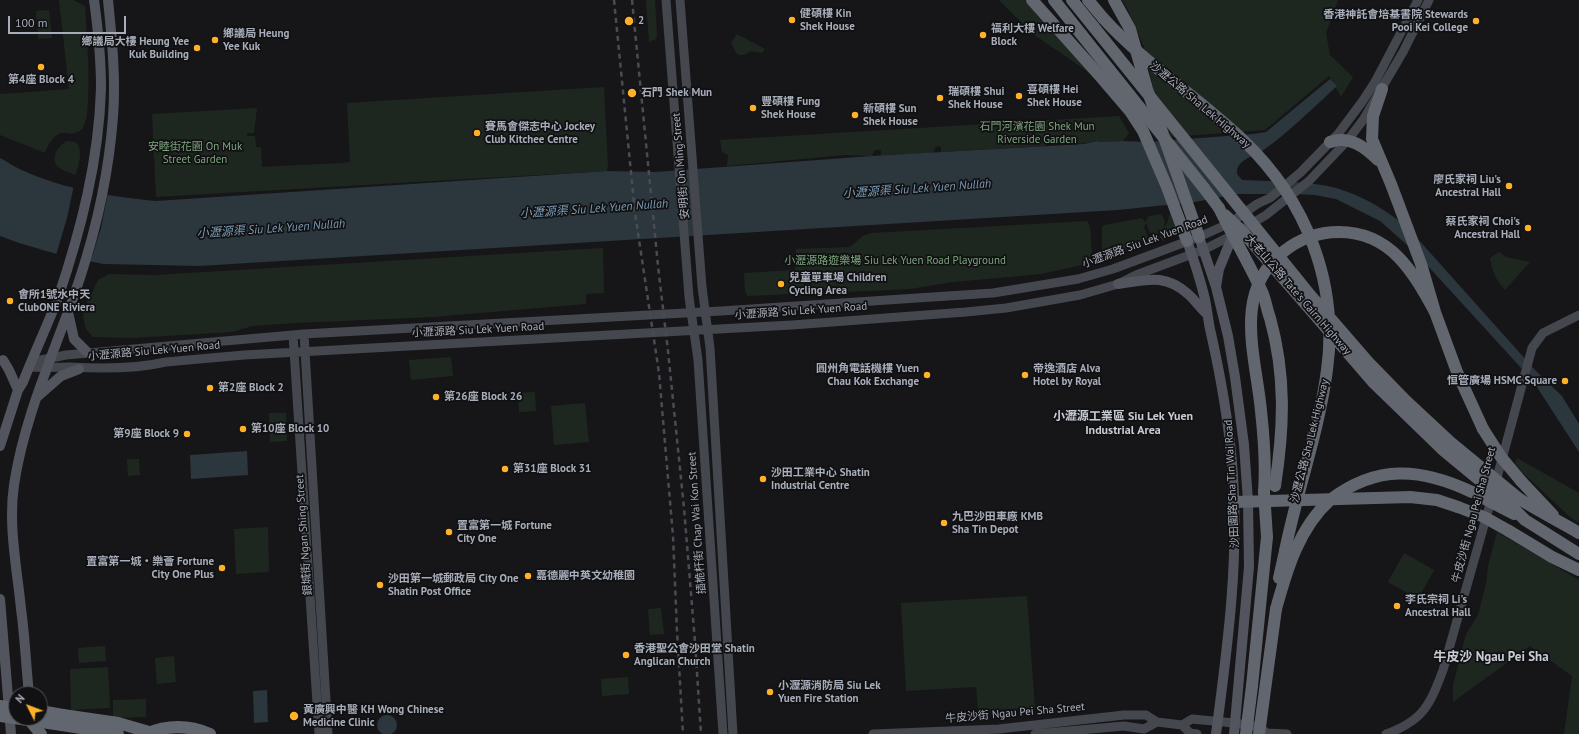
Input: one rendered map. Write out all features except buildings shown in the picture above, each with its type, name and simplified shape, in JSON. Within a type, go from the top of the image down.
[{"type":"highway","points":[[1032,0],[1119,97],[1143,132],[1187,241]]},
{"type":"highway","name":"大老山公路 Tate's Cairn Highway","points":[[1054,0],[1219,208],[1242,231],[1374,383],[1442,449],[1514,512]]},
{"type":"highway","name":"大老山公路 Tate's Cairn Highway","points":[[1072,0],[1305,289],[1368,362],[1406,401],[1450,442],[1518,498],[1533,508],[1556,519],[1579,533]]},
{"type":"highway","name":"沙瀝公路 Sha Lek Highway","points":[[1088,0],[1103,18],[1147,60],[1229,128],[1268,166],[1299,211],[1312,239],[1321,267],[1329,311],[1330,337],[1327,370],[1316,426],[1287,539],[1278,582],[1262,734]]},
{"type":"highway","points":[[1114,0],[1130,28],[1162,132],[1199,237]]},
{"type":"highway","points":[[1382,89],[1373,116],[1371,129],[1372,139],[1423,270],[1435,312],[1462,385],[1483,429],[1494,448],[1521,481],[1556,519]]},
{"type":"highway","points":[[1326,146],[1341,139],[1348,140],[1366,149],[1381,162]]},
{"type":"highway","name":"沙瀝公路 Sha Lek Highway","points":[[1219,208],[1263,295],[1278,353],[1282,392],[1282,429],[1267,537],[1246,734]]},
{"type":"highway","points":[[1267,537],[1264,492],[1264,444],[1261,409],[1250,328],[1255,293],[1269,266],[1286,249],[1300,241],[1322,234],[1338,232],[1369,238],[1384,245],[1408,267],[1435,312]]},
{"type":"highway","points":[[1276,609],[1282,586],[1295,552],[1308,526],[1318,512],[1330,500],[1348,488],[1362,481],[1378,476],[1394,474],[1431,476],[1461,487],[1514,512],[1579,554]]},
{"type":"highway","points":[[1234,502],[1410,497],[1437,500],[1484,517],[1552,557],[1579,570]]},
{"type":"highway","points":[[48,713],[118,723],[156,734]]},
{"type":"highway","points":[[0,716],[118,734]]},
{"type":"highway","points":[[32,726],[41,734]]},
{"type":"highway","points":[[146,734],[162,728],[178,727],[194,728],[210,734]]},
{"type":"main road","points":[[0,446],[18,390],[23,382],[51,314],[68,268],[81,222],[90,181],[98,127],[101,88],[100,58],[94,0]]},
{"type":"main road","points":[[28,686],[12,514],[14,486],[20,450],[46,368],[82,270],[104,183],[114,103],[112,40],[108,0]]},
{"type":"main road","points":[[1216,287],[1219,269],[1233,235]]},
{"type":"main road","name":"沙田圍路 Sha Tin Wai Road","points":[[1199,237],[1216,287],[1236,377],[1244,445],[1248,501],[1248,572],[1234,734]]},
{"type":"main road","name":"沙田圍路 Sha Tin Wai Road","points":[[1187,241],[1205,301],[1222,380],[1232,464],[1234,502],[1234,560],[1231,614],[1216,734]]},
{"type":"main road","points":[[1118,284],[1156,279],[1171,283],[1178,286],[1190,296],[1207,314]]},
{"type":"main road","points":[[68,311],[74,339],[88,353]]},
{"type":"main road","points":[[3,360],[18,390]]},
{"type":"main road","points":[[36,398],[61,376],[79,369]]},
{"type":"main road","points":[[0,599],[11,734]]},
{"type":"street","name":"安明街 On Ming Street","points":[[666,0],[691,312]]},
{"type":"street","name":"安明街 On Ming Street","points":[[680,0],[699,245],[708,329]]},
{"type":"street","name":"小瀝源路 Siu Lek Yuen Road","points":[[30,364],[50,357],[304,334],[691,312],[1004,291],[1078,279],[1113,269],[1199,237],[1230,223],[1257,204],[1270,198],[1292,180],[1326,146],[1349,120],[1369,92],[1418,0]]},
{"type":"street","name":"小瀝源路 Siu Lek Yuen Road","points":[[30,364],[46,368],[70,367],[79,369],[153,365],[166,362],[294,352],[792,325],[1006,308],[1080,295],[1118,284],[1136,275],[1203,250],[1233,235],[1266,215],[1309,181],[1348,140],[1363,120],[1382,89],[1429,0]]},
{"type":"street","name":"插桅杆街 Chap Wai Kon Street","points":[[691,312],[698,360],[723,734]]},
{"type":"street","name":"牛皮沙街 Ngau Pei Sha Street","points":[[1386,734],[1406,726],[1416,719],[1428,706],[1437,687],[1474,562],[1532,348],[1543,333],[1579,315]]},
{"type":"street","name":"插桅杆街 Chap Wai Kon Street","points":[[708,329],[733,734]]},
{"type":"street","name":"銀城街 Ngan Shing Street","points":[[304,334],[328,734]]},
{"type":"street","name":"銀城街 Ngan Shing Street","points":[[293,335],[319,734]]},
{"type":"street","name":"牛皮沙街 Ngau Pei Sha Street","points":[[873,734],[999,729],[1124,715],[1146,715],[1157,722],[1182,725],[1192,719],[1258,727],[1262,734],[1287,734]]},
{"type":"street","name":"牛皮沙街 Ngau Pei Sha Street","points":[[1035,734],[1124,726],[1144,729],[1157,722]]},
{"type":"street","name":"牛皮沙街 Ngau Pei Sha Street","points":[[1182,725],[1190,734],[1197,734]]},
{"type":"green space","points":[[59,0],[73,0],[85,6],[88,51],[88,108],[86,122],[82,129],[78,132],[70,134],[58,134],[50,143],[45,153],[0,135],[0,93],[69,89]]},
{"type":"green space","points":[[646,0],[655,0],[657,36],[656,39],[649,42]]},
{"type":"green space","points":[[999,0],[1025,0],[1108,93],[1087,71],[1033,34]]},
{"type":"green space","points":[[1122,0],[1338,0],[1326,33],[1330,55],[1353,77],[1341,97],[1329,76],[1265,130],[1170,137],[1155,96],[1144,47]]},
{"type":"green space","points":[[49,10],[52,38],[38,39],[36,11]]},
{"type":"green space","points":[[737,34],[765,49],[762,53],[751,51],[744,55],[739,55],[736,53],[731,43]]},
{"type":"green space","name":"賽馬會傑志中心 Jockey Club Kitchee Centre","points":[[604,87],[607,171],[156,197],[152,114],[257,108],[254,133],[247,133],[247,136],[255,136],[256,147],[261,147],[262,167],[340,163],[350,162],[347,103]]},
{"type":"green space","name":"石門河濱花園 Shek Mun Riverside Garden","points":[[1119,116],[1129,133],[1123,141],[1097,141],[1068,144],[1066,139],[1060,139],[1052,141],[1045,146],[941,152],[941,147],[938,146],[935,148],[933,153],[881,156],[881,150],[877,150],[874,151],[872,156],[845,155],[727,166],[728,155],[722,152],[720,140]]},
{"type":"green space","points":[[67,141],[76,142],[80,150],[80,158],[76,175],[61,169],[55,162],[55,154],[57,150]]},
{"type":"green space","points":[[1170,213],[1175,226],[1168,239],[1163,241],[1159,237],[1162,231],[1153,240],[1146,223],[1144,227],[1148,238],[1132,245],[1115,258],[1105,259],[1102,256],[1102,227],[1104,225],[1142,218],[1145,222],[1149,216],[1161,214],[1165,221],[1163,229],[1167,223]]},
{"type":"green space","name":"小瀝源路遊樂場 Siu Lek Yuen Road Playground","points":[[1087,221],[1091,231],[1093,257],[1096,262],[1041,274],[953,282],[910,289],[845,292],[839,288],[819,290],[814,293],[747,296],[745,291],[744,273],[795,270],[796,249],[850,247],[863,236],[871,233]]},
{"type":"green space","points":[[603,248],[604,293],[586,294],[586,304],[433,317],[253,326],[232,332],[131,338],[93,337],[86,329],[83,317],[86,305],[98,280],[109,274],[155,275]]},
{"type":"green space","points":[[1499,252],[1506,257],[1530,262],[1505,290],[1495,275],[1490,258]]},
{"type":"green space","points":[[451,357],[453,376],[411,380],[409,360]]},
{"type":"green space","points":[[535,392],[536,411],[519,412],[518,393]]},
{"type":"green space","points":[[585,403],[589,442],[554,445],[551,406]]},
{"type":"green space","points":[[269,413],[286,413],[287,441],[270,442]]},
{"type":"green space","points":[[1517,458],[1579,493],[1579,523],[1570,517],[1522,472],[1515,463]]},
{"type":"green space","points":[[127,459],[139,459],[140,475],[128,476]]},
{"type":"green space","points":[[268,527],[269,572],[236,574],[234,529]]},
{"type":"green space","points":[[1497,532],[1579,580],[1579,734],[1564,734],[1572,676],[1530,646],[1453,702],[1453,685],[1466,634],[1478,615]]},
{"type":"green space","points":[[1404,553],[1434,570],[1418,599],[1388,582]]},
{"type":"green space","points":[[1027,596],[1035,708],[978,710],[976,687],[906,691],[901,603]]},
{"type":"green space","points":[[661,608],[664,634],[650,635],[648,609]]},
{"type":"green space","points":[[105,646],[106,661],[79,663],[78,648]]},
{"type":"green space","points":[[174,656],[176,682],[157,684],[155,658]]},
{"type":"green space","points":[[108,667],[110,708],[71,710],[70,669]]},
{"type":"green space","points":[[628,677],[629,694],[602,696],[601,679]]},
{"type":"green space","points":[[146,699],[146,717],[113,718],[113,700]]},
{"type":"water","name":"小瀝源渠 Siu Lek Yuen Nullah","points":[[1330,79],[1337,86],[1281,137],[1262,151],[1242,162],[1237,169],[1237,174],[1242,180],[1310,183],[1336,188],[1356,195],[1372,203],[1408,228],[1536,371],[1562,396],[1579,424],[1579,452],[1533,381],[1416,253],[1380,221],[1336,199],[1315,195],[1237,194],[1195,202],[1118,210],[199,266],[103,264],[60,255],[0,236],[0,158],[18,168],[55,183],[89,191],[156,201],[607,171],[655,172],[872,156],[1084,144],[1097,141],[1148,142],[1253,134],[1266,132]]},
{"type":"water","points":[[247,451],[248,475],[191,479],[190,455]]},
{"type":"water","points":[[267,690],[268,722],[254,723],[253,691]]},
{"type":"water","points":[[387,715],[394,718],[397,725],[394,732],[387,735],[380,732],[377,725],[380,718]]},
{"type":"pier","points":[[74,185],[108,193],[101,228],[90,263],[56,255],[67,218]]},
{"type":"railway","points":[[614,0],[635,213],[659,373],[673,536],[683,734]]},
{"type":"railway","points":[[632,0],[658,266],[684,508],[701,734]]},
{"type":"place","name":"健碩樓 Kin Shek House","points":[[792,20]]},
{"type":"place","name":"2","points":[[629,21]]},
{"type":"place","name":"香港神託會培基書院 Stewards Pooi Kei College","points":[[1476,21]]},
{"type":"place","name":"福利大樓 Welfare Block","points":[[983,35]]},
{"type":"place","name":"鄉議局 Heung Yee Kuk","points":[[215,40]]},
{"type":"place","name":"鄉議局大樓 Heung Yee Kuk Building","points":[[197,48]]},
{"type":"place","name":"第4座 Block 4","points":[[41,67]]},
{"type":"place","name":"石門 Shek Mun","points":[[632,93]]},
{"type":"place","name":"喜碩樓 Hei Shek House","points":[[1019,96]]},
{"type":"place","name":"瑞碩樓 Shui Shek House","points":[[940,98]]},
{"type":"place","name":"豐碩樓 Fung Shek House","points":[[753,108]]},
{"type":"place","name":"新碩樓 Sun Shek House","points":[[855,115]]},
{"type":"place","name":"賽馬會傑志中心 Jockey Club Kitchee Centre","points":[[477,133]]},
{"type":"place","name":"廖氏家祠 Liu's Ancestral Hall","points":[[1509,186]]},
{"type":"place","name":"蔡氏家祠 Choi's Ancestral Hall","points":[[1528,228]]},
{"type":"place","name":"兒童單車場 Children Cycling Area","points":[[781,284]]},
{"type":"place","name":"會所1號水中天 ClubONE Riviera","points":[[10,301]]},
{"type":"place","name":"圓州角電話機樓 Yuen Chau Kok Exchange","points":[[927,375]]},
{"type":"place","name":"帝逸酒店 Alva Hotel by Royal","points":[[1025,375]]},
{"type":"place","name":"恒管廣場 HSMC Square","points":[[1565,381]]},
{"type":"place","name":"第2座 Block 2","points":[[210,388]]},
{"type":"place","name":"第26座 Block 26","points":[[436,397]]},
{"type":"place","name":"第10座 Block 10","points":[[243,429]]},
{"type":"place","name":"第9座 Block 9","points":[[187,434]]},
{"type":"place","name":"第31座 Block 31","points":[[505,469]]},
{"type":"place","name":"沙田工業中心 Shatin Industrial Centre","points":[[763,479]]},
{"type":"place","name":"九巴沙田車廠 KMB Sha Tin Depot","points":[[944,523]]},
{"type":"place","name":"置富第一城 Fortune City One","points":[[449,532]]},
{"type":"place","name":"置富第一城‧樂薈 Fortune City One Plus","points":[[222,568]]},
{"type":"place","name":"嘉德麗中英文幼稚園","points":[[528,576]]},
{"type":"place","name":"沙田第一城郵政局 City One Shatin Post Office","points":[[380,585]]},
{"type":"place","name":"李氏宗祠 Li's Ancestral Hall","points":[[1397,606]]},
{"type":"place","name":"香港聖公會沙田堂 Shatin Anglican Church","points":[[626,655]]},
{"type":"place","name":"小瀝源消防局 Siu Lek Yuen Fire Station","points":[[770,692]]},
{"type":"place","name":"黃廣興中醫 KH Wong Chinese Medicine Clinic","points":[[294,716]]},
{"type":"district","name":"小瀝源工業區 Siu Lek Yuen Industrial Area","points":[[1123,424]]},
{"type":"district","name":"牛皮沙 Ngau Pei Sha","points":[[1491,657]]},
{"type":"park label","name":"安睦街花園 On Muk Street Garden","points":[[195,153]]}]
